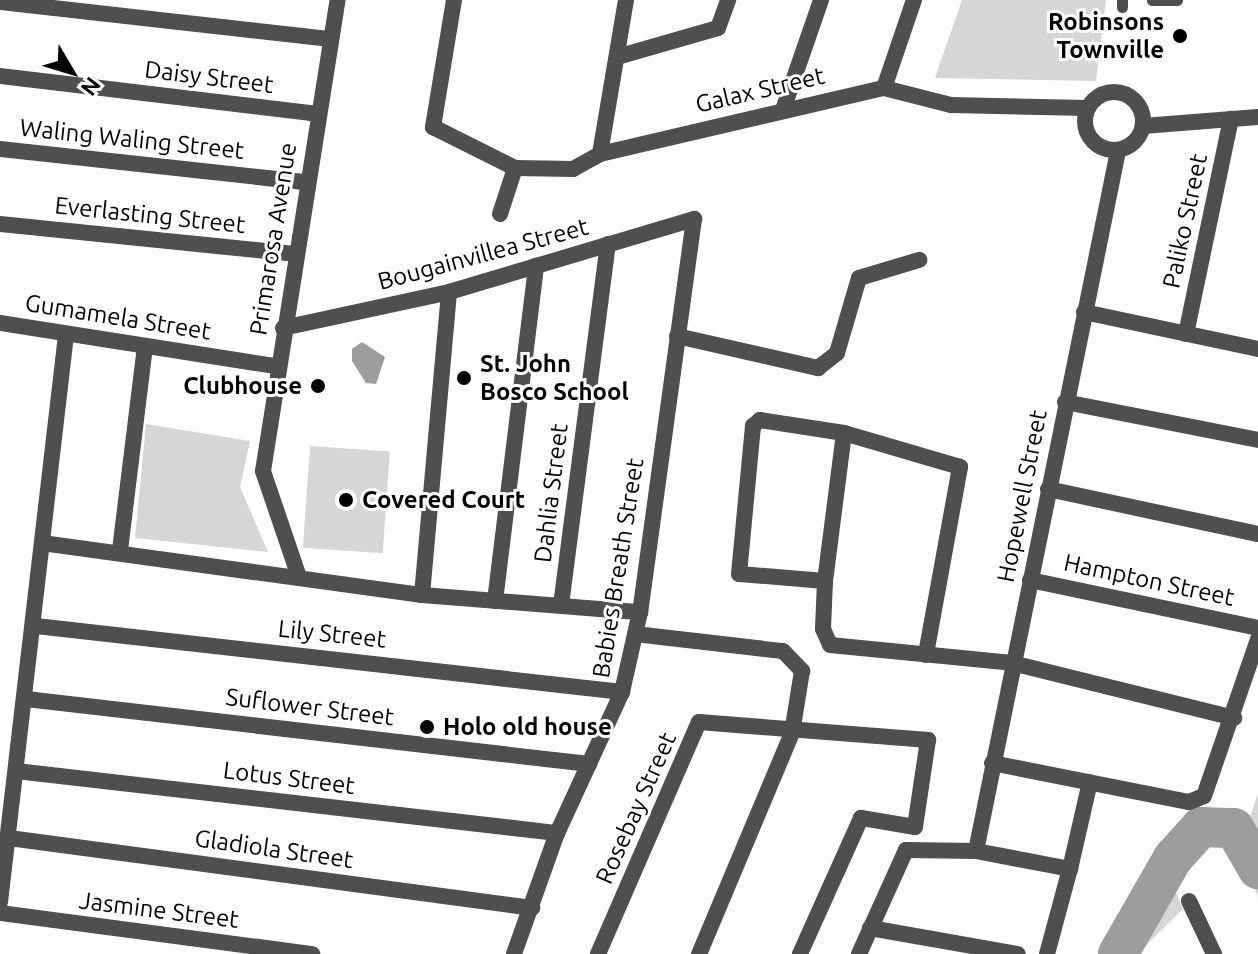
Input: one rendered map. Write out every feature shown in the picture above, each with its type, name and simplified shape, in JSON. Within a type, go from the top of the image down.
[{"type":"street","name":"Primarosa Avenue","points":[[299,577],[263,471],[276,366],[338,0]]},
{"type":"street","points":[[454,0],[433,127],[515,168],[500,214]]},
{"type":"street","points":[[600,154],[626,0]]},
{"type":"street","points":[[617,57],[718,28],[728,0]]},
{"type":"street","points":[[784,107],[821,0]]},
{"type":"street","points":[[884,88],[914,0]]},
{"type":"street","points":[[0,2],[331,39]]},
{"type":"street","name":"Daisy Street","points":[[0,76],[318,114]]},
{"type":"street","name":"Galax Street","points":[[515,168],[573,169],[600,154],[784,107],[884,88],[951,105],[1087,108]]},
{"type":"street","points":[[1143,126],[1140,108],[1126,95],[1099,95],[1087,108],[1084,126],[1092,142],[1118,151],[1143,126],[1258,117]]},
{"type":"street","name":"Paliko Street","points":[[1186,334],[1231,119]]},
{"type":"street","name":"Waling Waling Street","points":[[0,149],[306,182]]},
{"type":"street","name":"Hopewell Street","points":[[976,851],[1118,151]]},
{"type":"street","name":"Bougainvillea Street","points":[[283,328],[449,292],[694,219]]},
{"type":"street","name":"Babies Breath Street","points":[[514,954],[557,833],[622,692],[640,612],[694,219]]},
{"type":"street","name":"Everlasting Street","points":[[0,224],[294,254]]},
{"type":"street","name":"Dahlia Street","points":[[561,605],[608,244]]},
{"type":"street","points":[[677,336],[818,368],[837,353],[859,278],[919,260]]},
{"type":"street","points":[[495,601],[536,265]]},
{"type":"street","points":[[422,595],[449,292]]},
{"type":"street","points":[[1084,312],[1258,349]]},
{"type":"street","name":"Gumamela Street","points":[[0,323],[276,366]]},
{"type":"street","points":[[0,902],[36,626],[42,543],[66,335]]},
{"type":"street","points":[[120,550],[145,347]]},
{"type":"street","points":[[1065,402],[1258,440]]},
{"type":"street","points":[[825,581],[739,574],[753,426],[771,416],[844,433],[960,467],[926,655]]},
{"type":"street","points":[[844,433],[825,581],[823,629],[830,645],[1012,663],[1234,718]]},
{"type":"street","points":[[1048,489],[1258,534]]},
{"type":"street","points":[[42,543],[120,550],[422,595],[640,612]]},
{"type":"street","name":"Hampton Street","points":[[1030,580],[1258,628]]},
{"type":"street","name":"Lily Street","points":[[36,626],[622,692]]},
{"type":"street","points":[[635,634],[792,653],[802,671],[792,733],[699,954]]},
{"type":"street","points":[[992,763],[1189,802],[1213,784],[1258,639]]},
{"type":"street","name":"Suflower Street","points":[[26,699],[589,764]]},
{"type":"street","name":"Rosebay Street","points":[[598,954],[699,722],[792,733]]},
{"type":"street","points":[[792,733],[928,740],[915,827],[861,818],[800,954]]},
{"type":"street","name":"Lotus Street","points":[[16,771],[557,833]]},
{"type":"street","points":[[1047,954],[1090,782]]},
{"type":"street","name":"Gladiola Street","points":[[9,838],[532,908]]},
{"type":"street","points":[[859,954],[906,850],[976,851],[1070,869]]},
{"type":"street","points":[[1189,901],[1214,954]]},
{"type":"street","name":"Jasmine Street","points":[[0,913],[312,954]]},
{"type":"street","points":[[870,928],[1018,954]]},
{"type":"lane","points":[[1152,0],[1177,0]]},
{"type":"shaded area","points":[[962,0],[1106,0],[1096,81],[935,78]]},
{"type":"shaded area","points":[[362,342],[385,357],[376,384],[366,383],[352,361],[352,349]]},
{"type":"shaded area","points":[[146,424],[250,441],[240,487],[268,552],[135,538]]},
{"type":"shaded area","name":"Covered Court","points":[[310,446],[390,452],[383,553],[303,548]]},
{"type":"shaded area","points":[[1258,793],[1258,897],[1238,845],[1226,839],[1208,844],[1171,880],[1183,909],[1137,954],[1101,954],[1166,849],[1214,817],[1248,824]]},
{"type":"waterway","points":[[1118,954],[1173,858],[1201,827],[1234,828],[1258,869]]},
{"type":"place","name":"Robinsons Townville","points":[[1180,36]]},
{"type":"place","name":"St. John Bosco School","points":[[464,378]]},
{"type":"place","name":"Clubhouse","points":[[318,386]]},
{"type":"place","name":"Covered Court","points":[[346,500]]},
{"type":"place","name":"Holo old house","points":[[427,727]]}]
